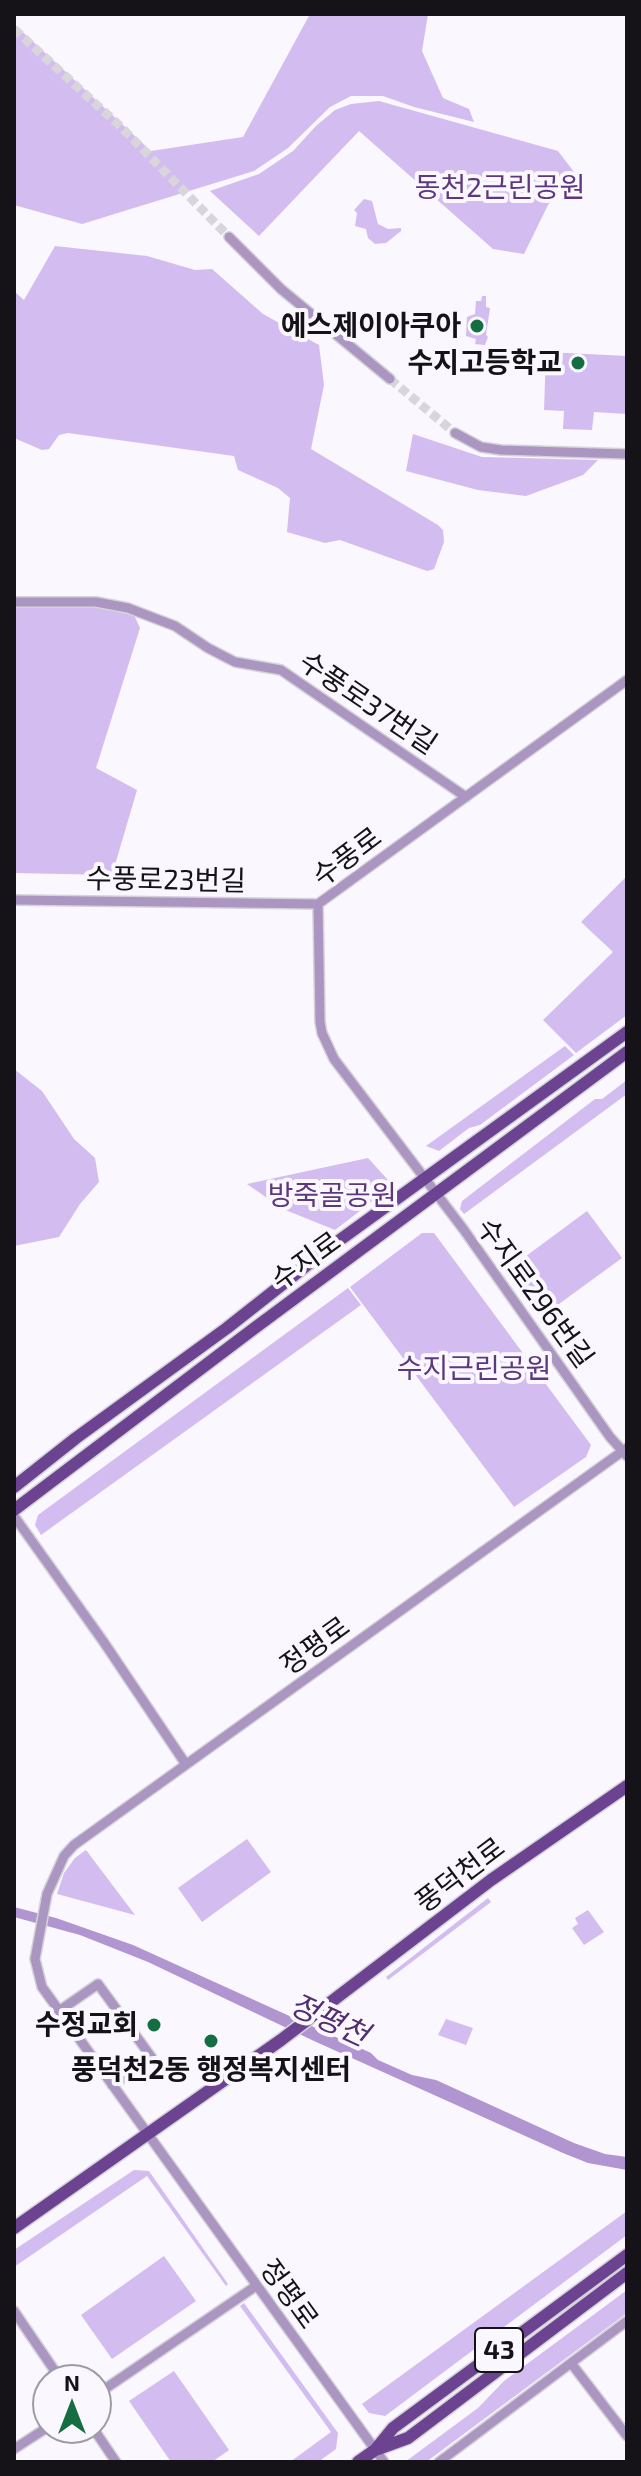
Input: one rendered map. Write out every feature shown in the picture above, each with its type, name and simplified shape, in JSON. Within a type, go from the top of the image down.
[{"type":"main road","name":"수지로","points":[[14,1487],[423,1178],[627,1032]]},
{"type":"main road","name":"수지로","points":[[14,1513],[227,1349],[627,1052]]},
{"type":"main road","name":"풍덕천로","points":[[147,2135],[281,2040],[491,1880],[627,1786]]},
{"type":"main road","points":[[14,2228],[147,2135]]},
{"type":"main road","name":"43","points":[[375,2450],[393,2428],[627,2255]]},
{"type":"main road","name":"43","points":[[358,2462],[375,2450],[408,2438],[627,2273]]},
{"type":"street","points":[[229,237],[281,289],[390,379]]},
{"type":"street","points":[[455,433],[481,447],[501,450],[627,454]]},
{"type":"street","name":"수풍로37번길","points":[[14,602],[120,605],[175,626],[235,662],[281,670],[466,797]]},
{"type":"street","name":"수풍로","points":[[435,1195],[343,1073],[322,1033],[318,1005],[318,904],[627,680]]},
{"type":"street","name":"수풍로23번길","points":[[14,900],[318,904]]},
{"type":"street","name":"수지로296번길","points":[[435,1195],[626,1452]]},
{"type":"street","name":"정평로","points":[[384,2462],[39,1981],[35,1959],[47,1894],[69,1850],[185,1763],[205,1752],[626,1452]]},
{"type":"street","points":[[14,1513],[185,1763]]},
{"type":"street","points":[[59,2011],[98,1984],[143,2045],[152,2058],[112,2085]]},
{"type":"street","points":[[112,2384],[256,2286]]},
{"type":"street","points":[[14,2311],[50,2364]]},
{"type":"street","points":[[439,2462],[627,2321]]},
{"type":"street","points":[[571,2363],[627,2436]]},
{"type":"street","points":[[14,2449],[32,2437]]},
{"type":"street","points":[[104,2444],[116,2462]]},
{"type":"green space","points":[[310,14],[428,14],[422,51],[443,98],[469,109],[474,122],[383,96],[351,96],[330,107],[288,148],[254,171],[82,224],[14,205],[14,24],[151,151],[243,137]]},
{"type":"green space","name":"동천2근린공원","points":[[379,101],[558,151],[581,181],[561,189],[548,205],[524,254],[493,249],[359,131],[259,236],[210,191],[259,174],[293,151],[335,110],[351,104]]},
{"type":"green space","points":[[364,199],[372,201],[378,224],[388,229],[401,228],[386,243],[375,244],[368,238],[366,229],[355,226],[357,213],[354,210]]},
{"type":"green space","points":[[55,246],[147,256],[195,270],[212,269],[263,314],[319,345],[324,385],[311,449],[438,525],[443,530],[444,542],[434,569],[427,571],[340,540],[325,543],[287,532],[290,498],[278,488],[238,470],[234,456],[68,433],[59,435],[49,449],[42,450],[14,438],[14,291],[24,300]]},
{"type":"green space","name":"에스제이아쿠아","points":[[482,296],[486,296],[486,307],[490,308],[485,345],[475,344],[476,339],[466,336],[467,317],[475,314],[476,301],[481,301]]},
{"type":"green space","points":[[546,352],[627,356],[627,414],[594,412],[592,430],[563,429],[564,411],[544,410]]},
{"type":"green space","points":[[413,434],[482,457],[598,460],[583,475],[526,496],[478,490],[406,471]]},
{"type":"green space","points":[[14,606],[102,608],[134,615],[140,628],[96,768],[137,790],[112,875],[14,873]]},
{"type":"green space","points":[[625,878],[627,1015],[576,1053],[543,1020],[613,952],[581,922]]},
{"type":"green space","points":[[565,1046],[574,1055],[480,1125],[469,1128],[439,1151],[426,1146]]},
{"type":"green space","points":[[14,1069],[42,1091],[74,1139],[95,1158],[99,1182],[80,1204],[59,1237],[14,1246]]},
{"type":"green space","points":[[627,1080],[627,1094],[464,1214],[460,1209],[462,1201],[595,1099],[602,1099]]},
{"type":"green space","name":"방죽골공원","points":[[368,1158],[388,1180],[386,1191],[335,1230],[283,1209],[247,1184]]},
{"type":"green space","points":[[587,1211],[622,1258],[548,1312],[514,1265]]},
{"type":"green space","name":"수지근린공원","points":[[422,1233],[434,1233],[591,1445],[586,1457],[514,1507],[350,1287]]},
{"type":"green space","points":[[348,1288],[361,1305],[41,1535],[35,1525],[38,1515]]},
{"type":"green space","points":[[247,1839],[271,1872],[202,1922],[178,1888]]},
{"type":"green space","points":[[86,1850],[135,1915],[57,1894],[64,1873],[75,1858]]},
{"type":"green space","points":[[488,1898],[491,1902],[388,1980],[386,1977]]},
{"type":"green space","points":[[588,1910],[604,1932],[584,1945],[572,1928],[578,1924],[575,1918]]},
{"type":"green space","points":[[446,2019],[473,2028],[466,2045],[438,2035]]},
{"type":"green space","points":[[134,2170],[149,2171],[228,2284],[226,2286],[147,2176],[14,2267],[14,2250]]},
{"type":"green space","points":[[627,2211],[627,2235],[385,2416],[369,2413],[362,2404]]},
{"type":"green space","points":[[164,2256],[196,2301],[112,2359],[81,2315]]},
{"type":"green space","points":[[627,2290],[627,2313],[426,2462],[405,2462],[478,2408],[504,2381]]},
{"type":"green space","points":[[244,2303],[338,2433],[336,2449],[318,2462],[290,2462],[331,2432],[240,2306]]},
{"type":"green space","points":[[174,2371],[229,2450],[212,2462],[171,2462],[129,2401]]},
{"type":"shaded area","name":"정평천","points":[[14,1907],[133,1945],[371,2053],[378,2060],[412,2075],[436,2080],[574,2143],[605,2154],[627,2157],[627,2170],[588,2163],[563,2153],[148,1962],[80,1935],[14,1917]]},
{"type":"tunnel","points":[[14,29],[121,127],[229,237]]},
{"type":"tunnel","points":[[390,379],[455,433]]},
{"type":"place","name":"에스제이아쿠아","points":[[477,326]]},
{"type":"place","name":"수지고등학교","points":[[578,363]]},
{"type":"place","name":"수정교회","points":[[154,2025]]},
{"type":"place","name":"풍덕천2동 행정복지센터","points":[[211,2041]]}]
